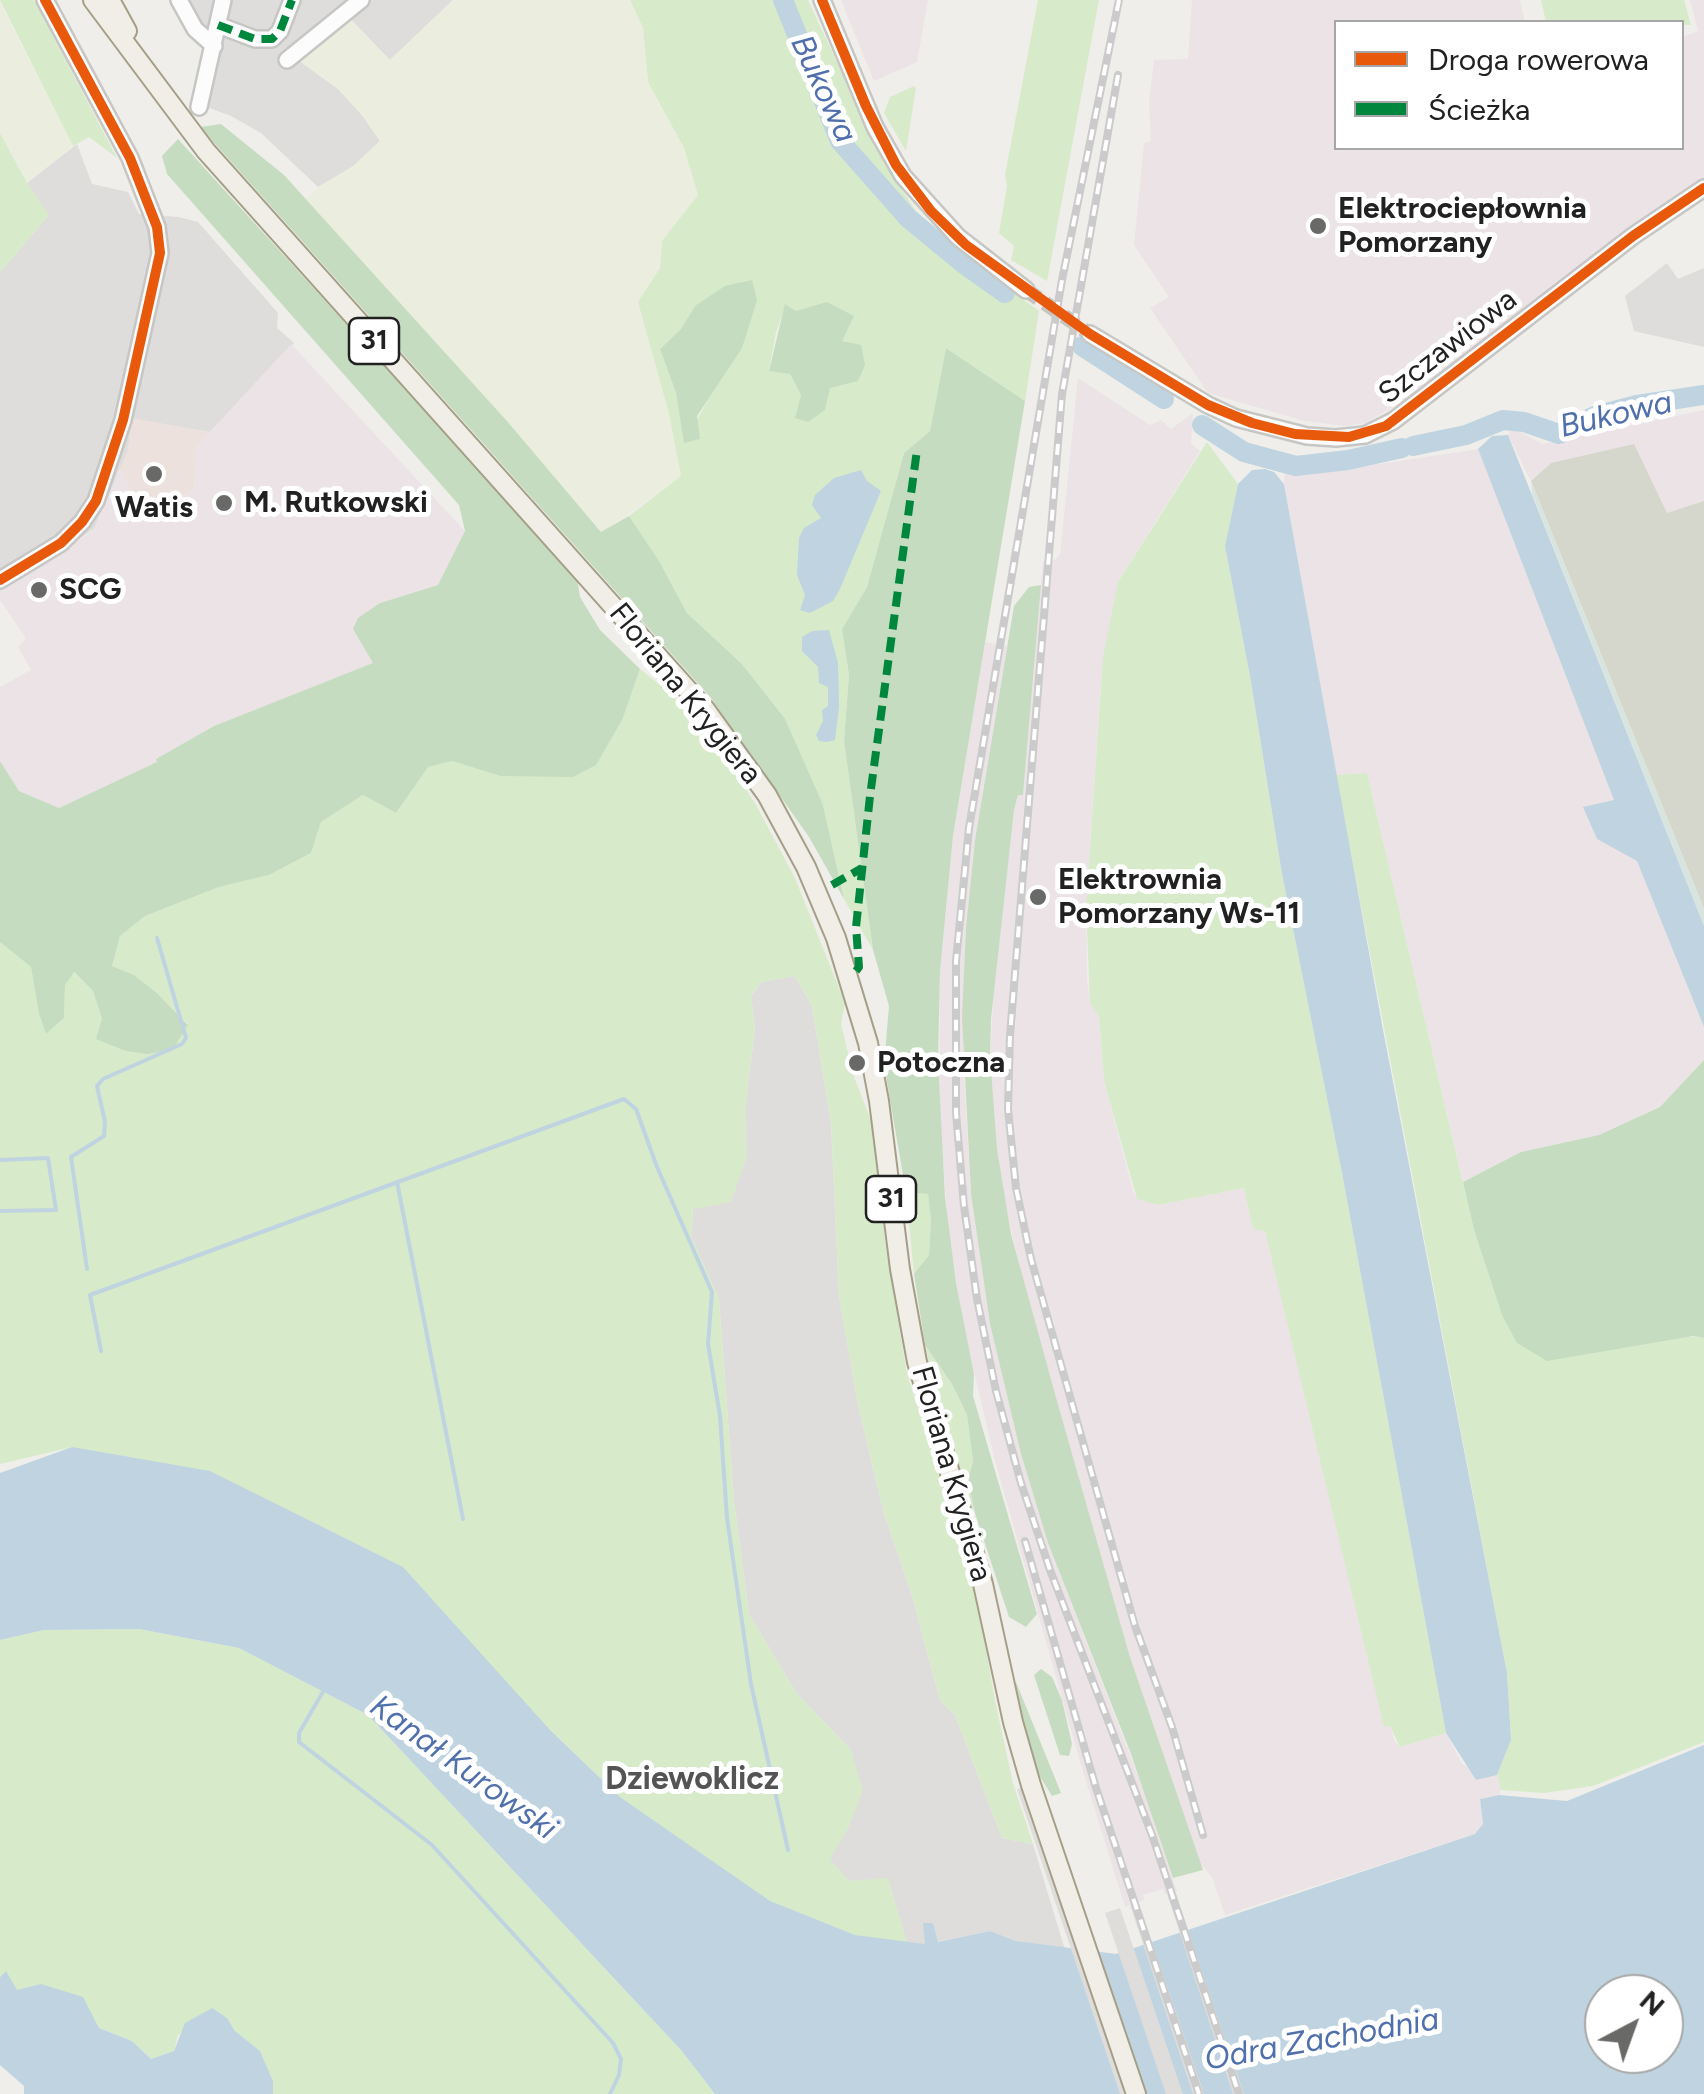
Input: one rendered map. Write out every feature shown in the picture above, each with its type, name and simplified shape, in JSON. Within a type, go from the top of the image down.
[{"type":"main road","name":"Floriana Krygiera","points":[[93,0],[185,127],[722,730],[767,795],[806,867],[845,963],[876,1087],[900,1269],[917,1362],[984,1584],[1013,1722],[1136,2094]]},
{"type":"main road","name":"Floriana Krygiera","points":[[110,0],[145,68]]},
{"type":"street","points":[[0,580],[48,553],[92,509],[112,461],[160,253],[153,215],[130,158],[45,0]]},
{"type":"street","points":[[179,0],[196,28],[214,46]]},
{"type":"street","points":[[199,107],[223,0]]},
{"type":"street","points":[[218,25],[255,39],[272,39],[284,24],[292,0]]},
{"type":"street","points":[[287,60],[361,0]]},
{"type":"street","points":[[822,0],[870,117],[903,176],[958,237],[1026,290]]},
{"type":"street","name":"Szczawiowa","points":[[1090,334],[1236,418],[1308,436],[1365,435],[1393,421],[1632,236],[1704,188]]},
{"type":"shaded area","points":[[182,0],[453,0],[390,60],[298,60],[338,89],[380,141],[352,167],[318,187],[261,133],[204,106],[218,44],[197,28]]},
{"type":"shaded area","points":[[841,0],[928,0],[917,62],[874,81]]},
{"type":"shaded area","name":"Elektrociepłownia Pomorzany","points":[[1192,0],[1520,0],[1525,20],[1334,20],[1334,150],[1684,150],[1684,36],[1698,31],[1690,0],[1704,0],[1704,181],[1653,213],[1409,397],[1366,423],[1345,426],[1304,421],[1208,393],[1150,308],[1169,297],[1134,245],[1144,143],[1151,141],[1149,102],[1154,60],[1188,59]]},
{"type":"shaded area","points":[[77,144],[92,184],[128,192],[139,214],[198,222],[278,313],[277,328],[294,343],[210,432],[132,419],[128,451],[94,529],[0,592],[0,272],[48,216],[27,183]]},
{"type":"shaded area","points":[[1667,263],[1678,279],[1704,268],[1704,347],[1634,331],[1625,296]]},
{"type":"shaded area","points":[[291,344],[465,531],[438,585],[380,603],[353,629],[374,663],[214,726],[156,759],[158,762],[59,808],[19,791],[0,761],[0,687],[31,670],[18,647],[26,638],[0,600],[0,592],[94,530],[120,468],[141,510],[150,513],[194,489],[197,446]]},
{"type":"shaded area","points":[[1078,378],[1150,425],[1161,420],[1171,429],[1193,413],[1191,444],[1200,451],[1118,582],[1101,681],[1086,906],[1087,979],[1090,1003],[1099,1016],[1104,1081],[1134,1195],[1158,1205],[1244,1188],[1252,1226],[1265,1231],[1280,1287],[1384,1726],[1390,1725],[1400,1747],[1446,1733],[1462,1764],[1485,1776],[1497,1775],[1501,1790],[1499,1795],[1480,1799],[1483,1825],[1475,1834],[1225,1915],[1212,1877],[1199,1862],[1130,1657],[1025,1289],[997,1149],[990,1055],[995,969],[1014,810],[1018,795],[1023,794],[1043,561],[1053,561],[1060,555]]},
{"type":"shaded area","points":[[1704,410],[1704,501],[1667,514],[1551,463],[1531,481],[1508,435],[1512,428],[1543,444]]},
{"type":"shaded area","points":[[131,418],[210,432],[197,446],[194,489],[150,513],[141,511],[120,468],[128,451]]},
{"type":"shaded area","points":[[1634,444],[1667,513],[1704,501],[1704,909],[1531,481],[1551,463]]},
{"type":"shaded area","points":[[1478,449],[1615,801],[1584,807],[1597,839],[1637,860],[1704,1027],[1704,1060],[1660,1107],[1599,1135],[1521,1152],[1463,1182],[1367,773],[1336,775],[1284,484],[1285,471],[1327,472]]},
{"type":"shaded area","points":[[1531,481],[1704,909],[1704,926],[1532,494]]},
{"type":"shaded area","points":[[985,642],[1007,646],[975,840],[966,928],[963,1059],[971,1194],[990,1324],[1021,1454],[1048,1543],[1142,1786],[1177,1891],[1165,1894],[1163,1889],[1143,1895],[1144,1900],[1125,1907],[995,1461],[964,1329],[949,1239],[939,1105],[940,971],[953,836]]},
{"type":"shaded area","points":[[795,976],[812,1006],[831,1123],[839,1296],[858,1405],[884,1514],[911,1592],[940,1700],[955,1715],[1002,1838],[1033,1844],[1065,1950],[1016,1941],[990,1931],[937,1942],[933,1923],[925,1944],[907,1944],[888,1879],[848,1881],[829,1859],[849,1826],[851,1750],[797,1694],[749,1614],[734,1501],[719,1299],[691,1237],[693,1209],[746,1159],[745,1108],[755,1029],[751,996],[761,982]]},
{"type":"green space","points":[[0,0],[34,0],[117,158],[89,137],[73,146]]},
{"type":"green space","points":[[453,0],[630,0],[643,28],[648,82],[684,148],[698,195],[662,241],[660,268],[638,302],[669,414],[681,476],[602,533],[507,421],[306,199],[352,167],[380,141],[338,89],[297,59],[347,15],[390,60]]},
{"type":"green space","points":[[630,0],[808,0],[885,165],[916,211],[966,258],[1039,311],[1025,401],[946,348],[930,431],[904,453],[867,587],[842,629],[849,675],[844,741],[873,950],[844,899],[823,805],[741,663],[687,613],[629,516],[681,476],[669,414],[638,302],[660,268],[662,241],[698,195],[684,148],[648,82],[643,28]],"holes":[[[786,305],[841,342],[830,388],[801,395],[790,374],[769,370]],[[695,306],[717,382],[685,443],[676,393],[660,349],[681,329]],[[881,491],[859,539],[800,610],[805,595],[805,528]]]},
{"type":"green space","points":[[1038,0],[1099,0],[1047,281],[1011,260],[1014,246],[999,233],[1007,186],[1005,175]]},
{"type":"green space","points":[[1541,0],[1684,0],[1691,25],[1684,25],[1684,20],[1546,20]]},
{"type":"green space","points":[[0,3],[73,146],[27,183],[0,133]]},
{"type":"green space","points":[[914,86],[906,151],[884,113],[890,97]]},
{"type":"green space","points":[[221,124],[284,175],[507,421],[601,532],[629,516],[687,613],[741,663],[785,719],[823,805],[844,899],[809,837],[711,698],[200,127]]},
{"type":"green space","points":[[0,133],[49,215],[0,272]]},
{"type":"green space","points":[[178,139],[577,578],[580,597],[600,630],[640,669],[623,718],[596,765],[573,777],[500,776],[452,761],[428,767],[396,813],[363,795],[321,822],[311,853],[269,875],[219,887],[145,916],[120,936],[112,966],[134,975],[188,1025],[173,1049],[148,1054],[126,1051],[96,1039],[102,1019],[93,991],[74,972],[65,985],[64,1018],[46,1034],[31,967],[0,942],[0,761],[19,791],[59,808],[157,762],[156,759],[214,726],[373,663],[353,629],[358,618],[380,603],[438,585],[465,531],[459,505],[167,174],[162,156]]},
{"type":"green space","points":[[752,280],[757,300],[742,348],[697,416],[700,439],[684,443],[676,393],[660,349],[681,329],[695,306],[725,286]]},
{"type":"green space","points":[[827,302],[854,316],[842,341],[861,345],[865,365],[858,381],[830,388],[825,410],[808,422],[795,418],[801,395],[790,374],[769,371],[785,304],[796,311]]},
{"type":"green space","points":[[946,348],[1025,401],[953,836],[940,971],[938,1060],[945,1197],[956,1283],[974,1374],[973,1396],[1037,1614],[1026,1627],[1009,1617],[975,1513],[968,1481],[973,1461],[967,1415],[952,1384],[925,1345],[914,1274],[929,1255],[928,1194],[906,1192],[884,1065],[889,1006],[873,950],[844,741],[849,675],[842,629],[867,587],[904,453],[930,431]]},
{"type":"green space","points":[[1207,442],[1238,484],[1225,546],[1282,874],[1446,1733],[1400,1747],[1390,1726],[1384,1727],[1265,1231],[1252,1226],[1244,1188],[1158,1205],[1137,1199],[1104,1081],[1099,1016],[1090,1003],[1086,906],[1103,657],[1118,582]]},
{"type":"green space","points":[[1041,585],[1023,795],[1018,795],[1014,810],[991,1019],[997,1149],[1011,1234],[1130,1657],[1203,1870],[1173,1878],[1131,1754],[1048,1543],[1021,1454],[990,1324],[971,1194],[962,1017],[975,840],[1014,606],[1029,587]]},
{"type":"green space","points":[[640,669],[670,693],[724,755],[756,805],[795,878],[845,1003],[841,1024],[853,1074],[872,1123],[885,1241],[907,1374],[976,1591],[1013,1783],[1033,1844],[1002,1838],[955,1715],[940,1700],[911,1592],[884,1514],[858,1405],[839,1296],[831,1123],[812,1006],[795,976],[761,982],[751,996],[755,1029],[745,1108],[746,1159],[731,1202],[693,1209],[691,1237],[719,1299],[734,1501],[749,1614],[797,1694],[851,1750],[863,1791],[830,1859],[849,1881],[888,1878],[907,1944],[855,1935],[770,1902],[620,1797],[550,1730],[72,1447],[0,1464],[0,942],[31,967],[46,1034],[64,1018],[65,985],[73,972],[93,991],[102,1019],[188,1024],[134,975],[112,966],[120,936],[145,916],[219,887],[269,875],[311,853],[321,822],[363,795],[396,813],[427,767],[452,761],[500,776],[623,718]]},
{"type":"green space","points":[[1367,773],[1474,1230],[1502,1315],[1704,1338],[1704,1742],[1593,1786],[1544,1793],[1501,1790],[1497,1775],[1511,1740],[1507,1673],[1336,775]]},
{"type":"green space","points":[[1704,1060],[1704,1338],[1693,1336],[1547,1361],[1517,1343],[1502,1315],[1463,1182],[1521,1152],[1599,1135],[1660,1107]]},
{"type":"green space","points":[[906,1192],[928,1193],[931,1220],[929,1255],[914,1274]]},
{"type":"green space","points":[[925,1345],[952,1384],[967,1415],[973,1461],[968,1481],[975,1513],[948,1446]]},
{"type":"green space","points":[[139,1629],[239,1648],[368,1715],[681,2050],[715,2094],[273,2094],[273,2081],[260,2051],[235,2031],[227,2018],[178,2035],[174,2051],[151,2059],[132,2041],[99,2028],[82,1997],[17,1991],[5,1972],[0,1977],[0,1640],[44,1630]]},
{"type":"green space","points":[[1041,1669],[1052,1677],[1062,1700],[1072,1744],[1069,1756],[1060,1755],[1034,1675]]},
{"type":"green space","points":[[1016,1682],[1061,1793],[1052,1796],[1039,1775],[1015,1697]]},
{"type":"water","points":[[1508,435],[1704,926],[1704,1027],[1637,861],[1597,839],[1583,807],[1614,800],[1478,449],[1492,436]]},
{"type":"water","points":[[861,470],[867,481],[881,491],[840,589],[833,601],[810,613],[800,610],[805,595],[797,575],[799,538],[804,528],[821,518],[812,505],[815,495],[834,478]]},
{"type":"water","points":[[1252,470],[1274,472],[1284,484],[1383,1030],[1507,1673],[1511,1740],[1497,1775],[1476,1780],[1446,1733],[1282,874],[1225,546],[1238,484]]},
{"type":"water","points":[[829,630],[838,663],[839,707],[835,740],[827,742],[819,741],[816,735],[823,721],[822,710],[828,706],[828,687],[819,683],[818,667],[802,651],[802,637],[812,631]]},
{"type":"water","points":[[72,1447],[210,1471],[403,1567],[550,1730],[620,1797],[770,1901],[855,1935],[925,1944],[923,1923],[933,1923],[938,1942],[990,1931],[1016,1941],[1116,1954],[1475,1834],[1483,1824],[1480,1799],[1499,1795],[1567,1801],[1704,1745],[1704,2094],[715,2094],[681,2050],[368,1715],[239,1648],[139,1629],[44,1630],[0,1640],[0,1473]]},
{"type":"water","points":[[6,1971],[17,1990],[41,1984],[83,1997],[99,2028],[132,2041],[151,2059],[174,2051],[185,2023],[212,2008],[260,2051],[273,2081],[273,2094],[24,2094],[24,2086],[0,2065],[0,1977]]},
{"type":"pier","points":[[1040,1782],[1145,2094],[1120,2094],[1017,1789]]},
{"type":"pier","points":[[1175,1891],[1244,2094],[1233,2094],[1167,1894]]},
{"type":"pier","points":[[1138,1902],[1204,2094],[1193,2094],[1130,1905]]},
{"type":"pier","points":[[1120,1908],[1183,2094],[1166,2094],[1105,1913]]},
{"type":"waterway","name":"Bukowa","points":[[783,0],[840,141],[908,218],[1005,293]]},
{"type":"waterway","name":"Bukowa","points":[[1082,346],[1164,399]]},
{"type":"waterway","name":"Bukowa","points":[[1413,446],[1466,435],[1503,420],[1524,422],[1559,434],[1595,416],[1704,395]]},
{"type":"waterway","name":"Bukowa","points":[[1202,425],[1244,452],[1296,466],[1402,448]]},
{"type":"waterway","points":[[87,1269],[71,1157],[104,1136],[97,1086],[103,1079],[182,1044],[186,1038],[157,938]]},
{"type":"waterway","points":[[101,1351],[90,1295],[624,1099],[636,1109],[712,1292],[708,1344],[720,1416],[727,1518],[751,1684],[788,1850]]},
{"type":"waterway","points":[[0,1160],[48,1158],[56,1210],[0,1211]]},
{"type":"waterway","points":[[397,1182],[463,1519]]},
{"type":"waterway","points":[[324,1690],[299,1733],[299,1742],[432,1845],[613,2043],[621,2059],[610,2094]]},
{"type":"tunnel","points":[[1026,290],[1090,334]]},
{"type":"railway","points":[[1119,0],[1062,280],[969,828],[956,961],[956,1113],[977,1299],[1021,1483],[1050,1570],[1152,1835],[1239,2094]]},
{"type":"railway","points":[[1118,75],[1062,394],[1010,1035],[1008,1109],[1016,1188],[1031,1259],[1135,1626],[1172,1727],[1203,1835]]},
{"type":"railway","points":[[1025,1541],[1096,1788],[1199,2094]]},
{"type":"marked path","points":[[218,25],[255,39],[272,39],[280,31],[292,0]]},
{"type":"marked path","points":[[856,971],[856,927],[870,796],[917,450]]},
{"type":"marked path","points":[[832,885],[862,868]]},
{"type":"cycle path","points":[[0,580],[61,543],[96,501],[123,420],[160,253],[157,227],[130,158],[45,0]]},
{"type":"cycle path","points":[[822,0],[866,106],[896,165],[931,211],[966,245],[1090,334],[1208,405],[1252,423],[1295,434],[1349,437],[1386,426],[1633,236],[1704,188]]},
{"type":"place","name":"Elektrociepłownia Pomorzany","points":[[1318,226]]},
{"type":"place","name":"Watis","points":[[154,474]]},
{"type":"place","name":"M. Rutkowski","points":[[224,503]]},
{"type":"place","name":"SCG","points":[[39,590]]},
{"type":"place","name":"Elektrownia Pomorzany Ws-11","points":[[1038,897]]},
{"type":"place","name":"Potoczna","points":[[857,1063]]},
{"type":"district","name":"Dziewoklicz","points":[[692,1780]]},
{"type":"water label","name":"Kanał Kurowski","points":[[463,1768]]},
{"type":"water label","name":"Odra Zachodnia","points":[[1322,2040]]}]
